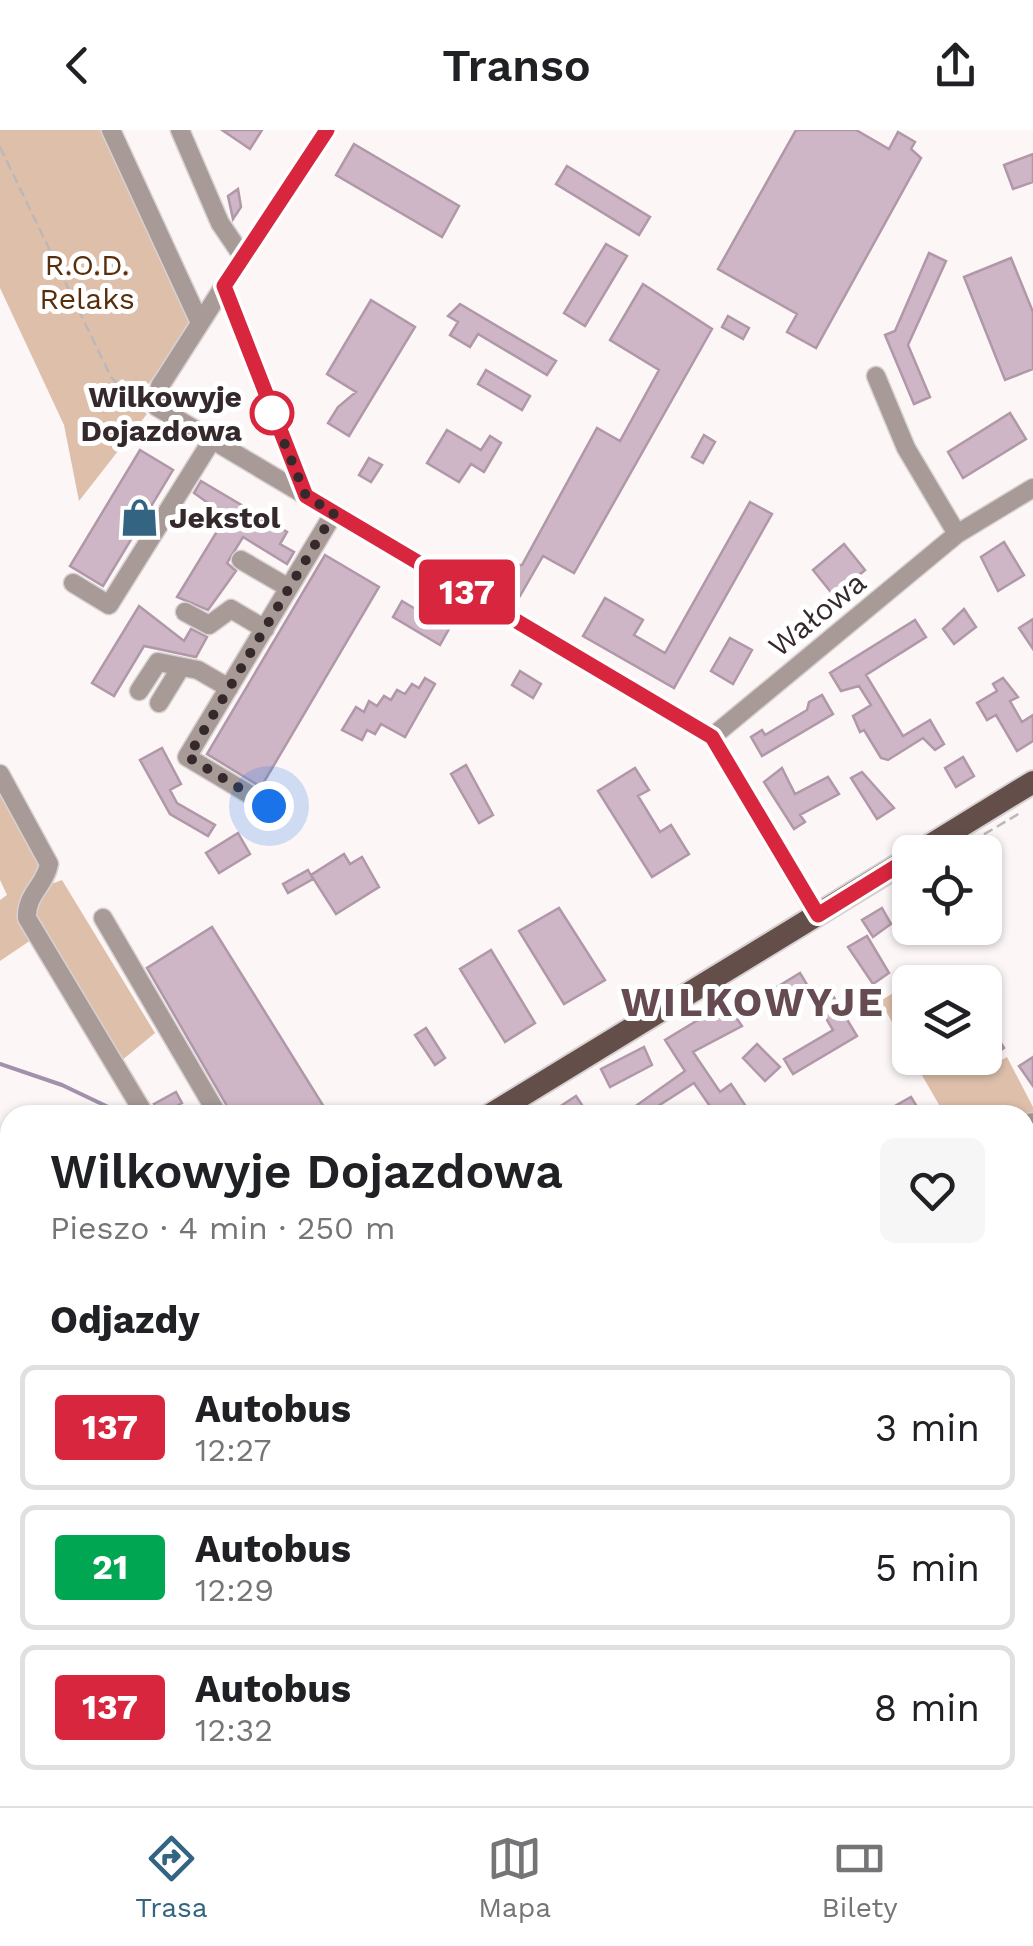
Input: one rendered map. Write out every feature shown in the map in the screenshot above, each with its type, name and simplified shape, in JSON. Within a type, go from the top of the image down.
[{"type":"main road","points":[[950,835],[1031,790]]},
{"type":"main road","points":[[506,1105],[892,869]]},
{"type":"street","points":[[110,130],[200,323]]},
{"type":"street","points":[[180,130],[220,223],[242,257]]},
{"type":"street","points":[[327,130],[160,386],[155,403],[712,737],[818,915]]},
{"type":"street","points":[[224,286],[306,496]]},
{"type":"street","points":[[876,376],[906,448],[958,534]]},
{"type":"street","points":[[73,583],[109,605],[212,440]]},
{"type":"street","name":"Wałowa","points":[[712,737],[958,534],[1033,488]]},
{"type":"street","points":[[269,806],[188,757],[334,513]]},
{"type":"street","points":[[241,560],[289,588]]},
{"type":"street","points":[[186,612],[209,625],[230,609],[265,628]]},
{"type":"street","points":[[140,691],[158,662],[198,670],[229,688]]},
{"type":"street","points":[[159,703],[181,667]]},
{"type":"street","points":[[0,774],[48,864],[45,878],[30,897],[27,918],[139,1105]]},
{"type":"street","points":[[103,918],[212,1105]]},
{"type":"path","points":[[0,147],[111,377],[123,389],[155,403]]},
{"type":"path","points":[[981,835],[1031,790]]},
{"type":"green space","name":"R.O.D. Relaks","points":[[0,130],[106,130],[194,319],[143,392],[122,379],[112,387],[147,414],[79,501],[64,425],[0,288]]},
{"type":"green space","points":[[0,783],[42,858],[31,940],[0,961],[0,900],[7,895],[0,880]]},
{"type":"green space","points":[[62,880],[155,1033],[121,1061],[32,911],[43,887]]},
{"type":"green space","points":[[892,994],[892,1022],[880,1001]]},
{"type":"green space","points":[[1007,1057],[1032,1105],[939,1105],[922,1075],[1002,1075],[1002,1060]]},
{"type":"building","points":[[222,130],[262,130],[250,149]]},
{"type":"building","points":[[796,130],[856,130],[889,149],[898,132],[915,142],[911,149],[921,158],[816,348],[787,332],[797,314],[718,269]]},
{"type":"building","points":[[354,144],[459,206],[442,237],[336,175]]},
{"type":"building","points":[[1033,154],[1033,182],[1013,189],[1004,165]]},
{"type":"building","points":[[567,166],[650,217],[639,235],[556,184]]},
{"type":"building","points":[[238,189],[241,207],[233,219],[228,196]]},
{"type":"building","points":[[606,244],[627,256],[585,326],[564,313]]},
{"type":"building","points":[[929,253],[946,261],[908,345],[930,397],[914,404],[885,335],[895,331]]},
{"type":"building","points":[[1011,258],[1033,312],[1033,369],[1005,380],[964,277]]},
{"type":"building","points":[[643,284],[712,329],[574,573],[543,556],[520,596],[490,584],[490,565],[522,565],[597,428],[620,441],[659,370],[610,340]]},
{"type":"building","points":[[371,300],[415,327],[349,436],[328,423],[338,407],[356,392],[327,374]]},
{"type":"building","points":[[460,304],[556,361],[547,375],[478,334],[470,347],[450,335],[458,322],[448,316]]},
{"type":"building","points":[[728,316],[749,328],[743,339],[722,327]]},
{"type":"building","points":[[486,370],[530,396],[522,410],[478,384]]},
{"type":"building","points":[[1010,413],[1026,439],[963,478],[948,452]]},
{"type":"building","points":[[447,430],[481,450],[490,436],[501,443],[484,472],[471,464],[459,482],[427,463]]},
{"type":"building","points":[[704,435],[715,442],[703,463],[692,457]]},
{"type":"building","points":[[140,450],[173,470],[103,586],[70,566]]},
{"type":"building","points":[[369,458],[382,465],[371,482],[359,475]]},
{"type":"building","points":[[201,481],[287,532],[280,544],[294,552],[287,564],[243,537],[227,563],[236,571],[208,610],[177,597],[224,520],[205,508],[208,503],[194,493]]},
{"type":"building","points":[[750,502],[772,514],[674,688],[583,636],[605,598],[643,620],[634,635],[665,653]]},
{"type":"building","points":[[1004,542],[1024,575],[998,591],[981,557]]},
{"type":"building","points":[[844,544],[865,570],[834,596],[813,570]]},
{"type":"building","points":[[325,555],[379,587],[261,787],[207,754]]},
{"type":"building","points":[[402,601],[449,629],[440,645],[393,617]]},
{"type":"building","points":[[139,606],[184,641],[191,629],[207,637],[196,657],[144,646],[114,696],[92,683]]},
{"type":"building","points":[[964,609],[976,627],[954,644],[943,629]]},
{"type":"building","points":[[1033,619],[1033,649],[1019,628]]},
{"type":"building","points":[[915,620],[926,637],[866,675],[903,736],[930,720],[944,744],[935,750],[923,738],[888,760],[881,758],[864,730],[860,732],[853,716],[871,705],[859,686],[841,691],[830,673]]},
{"type":"building","points":[[730,638],[752,650],[733,684],[711,671]]},
{"type":"building","points":[[520,671],[541,684],[533,698],[512,685]]},
{"type":"building","points":[[425,678],[435,684],[405,737],[381,724],[375,734],[367,730],[362,740],[342,730],[356,707],[364,712],[369,701],[377,706],[384,696],[391,700],[397,690],[405,694],[412,684],[419,688]]},
{"type":"building","points":[[1003,678],[1018,697],[1010,701],[1022,722],[1033,715],[1033,741],[1017,751],[996,715],[987,720],[977,703],[997,691],[993,684]]},
{"type":"building","points":[[822,695],[833,714],[762,756],[751,737],[762,730],[765,735],[807,710],[809,702]]},
{"type":"building","points":[[162,748],[181,784],[170,790],[177,803],[215,825],[208,836],[170,814],[140,760]]},
{"type":"building","points":[[963,757],[974,776],[956,787],[945,768]]},
{"type":"building","points":[[466,765],[493,815],[479,823],[451,774]]},
{"type":"building","points":[[635,768],[649,790],[638,796],[660,832],[671,825],[689,854],[652,877],[598,791]]},
{"type":"building","points":[[782,768],[795,794],[828,777],[839,794],[800,815],[805,822],[794,829],[764,782]]},
{"type":"building","points":[[862,772],[894,808],[877,819],[851,778]]},
{"type":"building","points":[[238,833],[250,854],[219,873],[206,853]]},
{"type":"building","points":[[344,854],[350,864],[362,857],[379,887],[336,914],[311,875]]},
{"type":"building","points":[[308,870],[313,879],[288,893],[283,884]]},
{"type":"building","points":[[559,908],[605,980],[564,1004],[519,931]]},
{"type":"building","points":[[882,908],[891,924],[873,937],[862,920]]},
{"type":"building","points":[[212,927],[323,1105],[226,1105],[147,968]]},
{"type":"building","points":[[867,936],[889,973],[873,984],[848,947]]},
{"type":"building","points":[[491,950],[535,1023],[505,1042],[460,969]]},
{"type":"building","points":[[800,973],[812,993],[782,1012],[769,992]]},
{"type":"building","points":[[830,991],[857,1036],[793,1074],[784,1059],[833,1030],[815,1000]]},
{"type":"building","points":[[726,1003],[742,1026],[693,1052],[720,1092],[731,1084],[745,1105],[709,1105],[694,1083],[660,1105],[637,1105],[685,1071],[665,1040]]},
{"type":"building","points":[[426,1028],[445,1058],[435,1065],[415,1035]]},
{"type":"building","points":[[757,1044],[780,1067],[765,1081],[743,1058]]},
{"type":"building","points":[[644,1047],[652,1065],[610,1087],[601,1069]]},
{"type":"building","points":[[1033,1057],[1033,1086],[1019,1066]]},
{"type":"building","points":[[176,1092],[182,1103],[178,1105],[154,1104]]},
{"type":"building","points":[[576,1096],[582,1105],[562,1105]]},
{"type":"building","points":[[911,1097],[916,1105],[897,1105]]},
{"type":"waterway","points":[[0,1064],[62,1085],[104,1105]]},
{"type":"bus line","name":"137","points":[[327,130],[224,286],[306,496],[712,737],[818,915],[892,869]]},
{"type":"place","name":"Wilkowyje Dojazdowa","points":[[272,413]]},
{"type":"place","name":"Jekstol","points":[[139,517]]},
{"type":"district","name":"WILKOWYJE","points":[[753,1002]]},
{"type":"route","points":[[269,806],[188,757],[334,513],[306,496],[272,413]]}]
